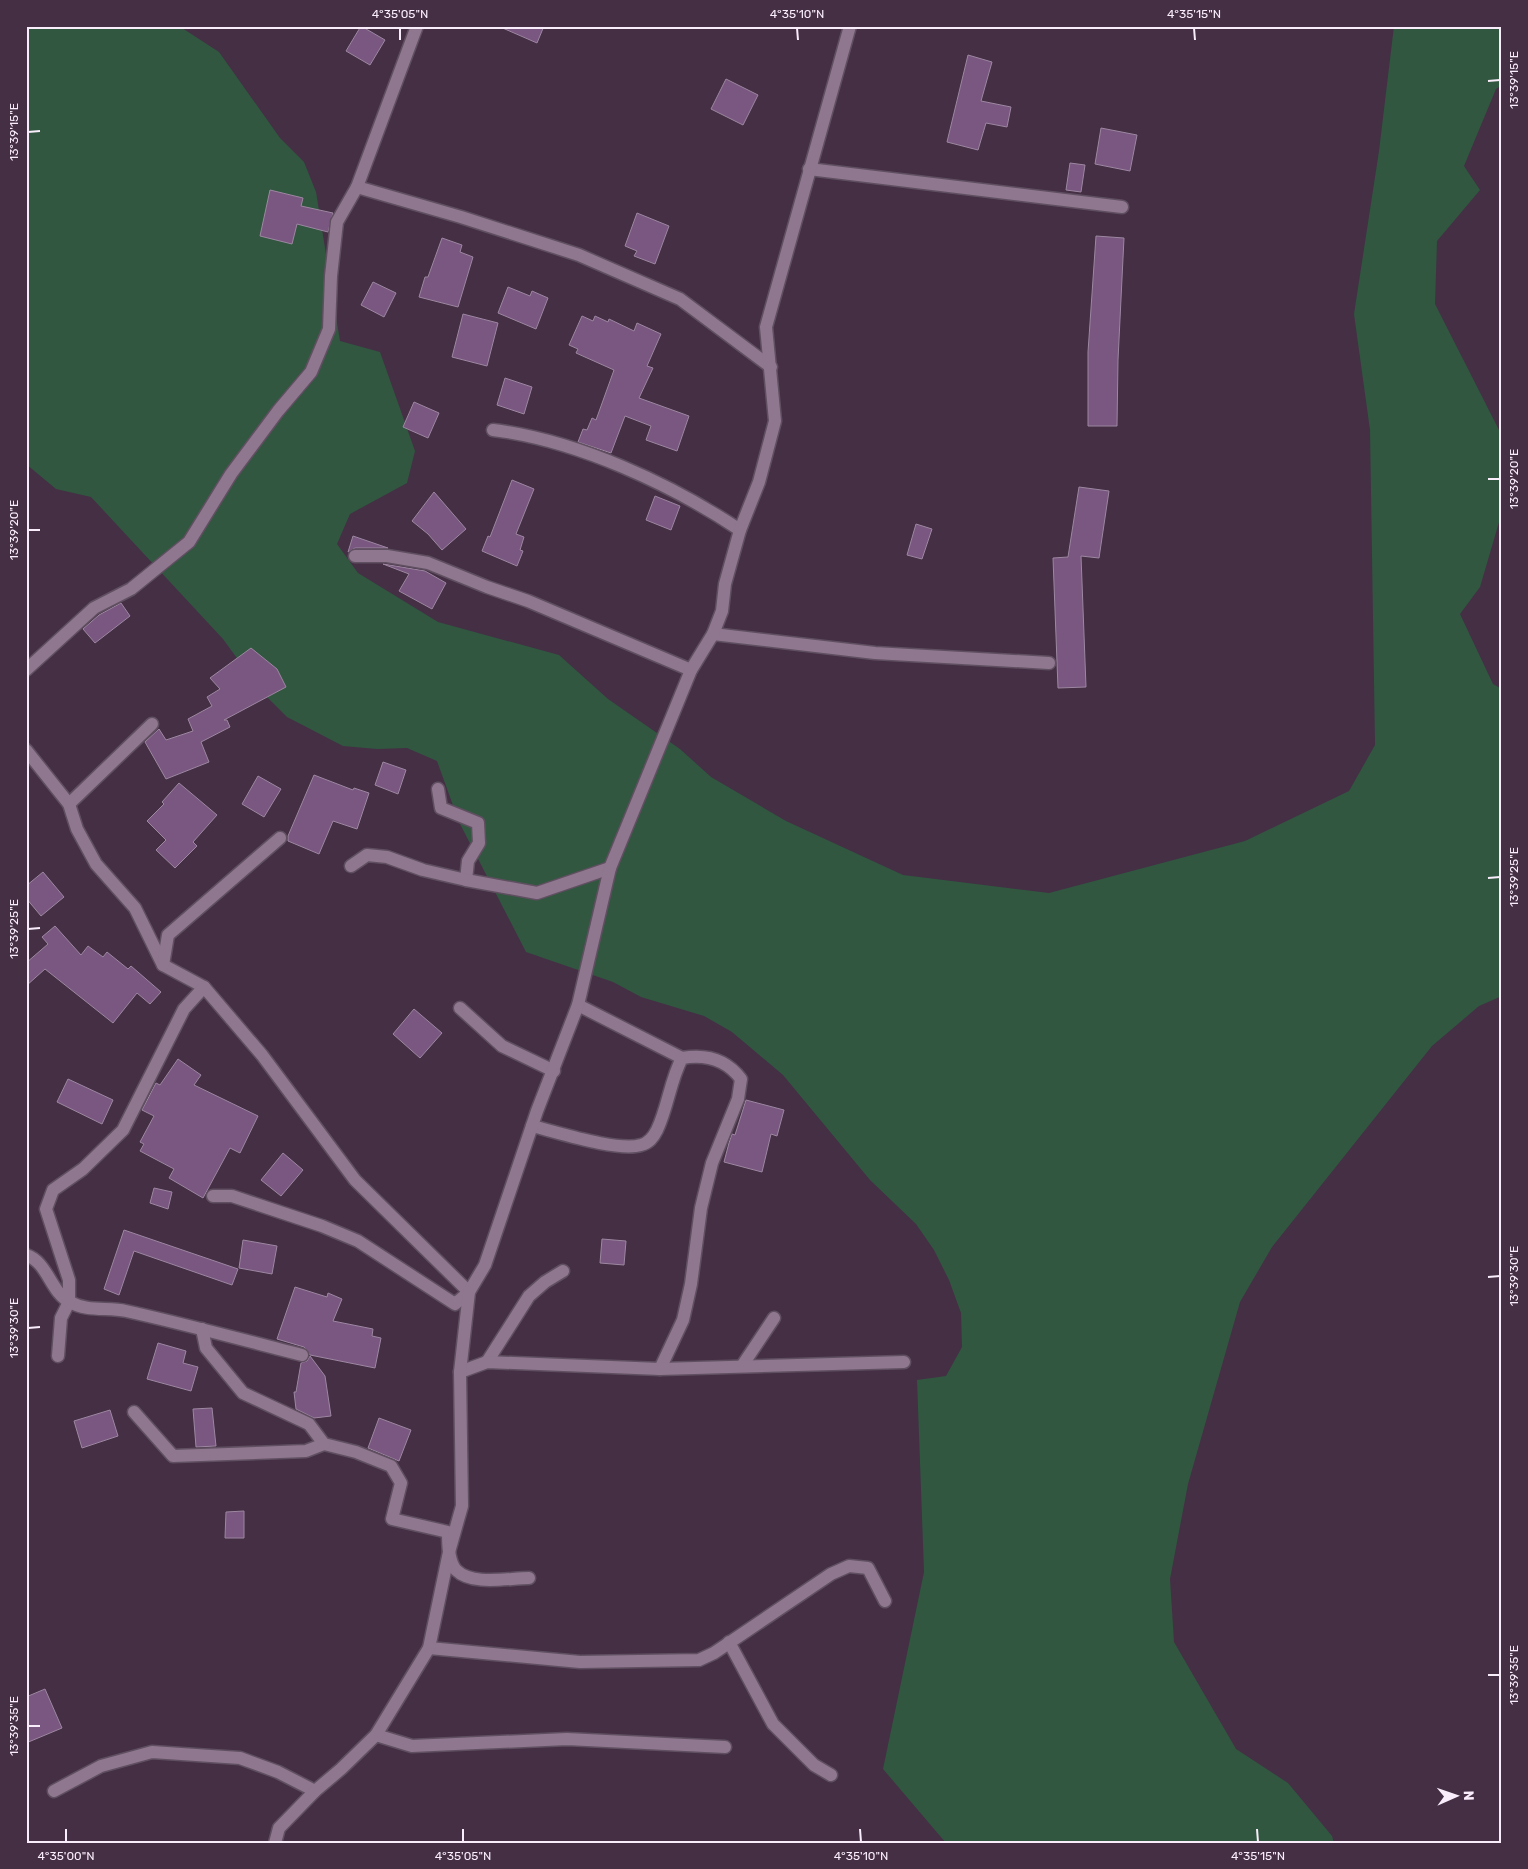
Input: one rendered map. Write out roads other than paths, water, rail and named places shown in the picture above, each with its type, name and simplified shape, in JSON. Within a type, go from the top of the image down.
[{"type":"street","points":[[26,670],[94,608],[131,589],[189,542],[231,474],[278,411],[311,372],[329,329],[331,276],[337,222],[357,187],[418,26]]},
{"type":"street","points":[[213,1196],[232,1196],[322,1226],[358,1241],[455,1304],[469,1292],[486,1265],[532,1126],[578,1005],[610,868],[691,670],[713,634],[722,611],[725,584],[740,530],[759,482],[775,421],[766,327],[850,26]]},
{"type":"street","points":[[809,169],[1122,207]]},
{"type":"street","points":[[357,187],[461,217],[579,255],[680,299],[771,367]]},
{"type":"street","points":[[493,430],[528,434],[562,444],[703,505],[740,530]]},
{"type":"street","points":[[355,556],[387,556],[428,563],[528,601],[691,670]]},
{"type":"street","points":[[713,634],[875,653],[1049,663]]},
{"type":"street","points":[[69,804],[152,724]]},
{"type":"street","points":[[26,750],[69,804],[77,829],[96,864],[135,908],[163,965],[204,988],[262,1055],[355,1180],[469,1292]]},
{"type":"street","points":[[438,789],[442,808],[478,823],[479,843],[468,861],[466,880]]},
{"type":"street","points":[[163,965],[168,935],[280,838]]},
{"type":"street","points":[[351,866],[367,855],[386,857],[423,870],[537,893],[610,868]]},
{"type":"street","points":[[58,1356],[61,1318],[69,1302],[69,1280],[46,1208],[53,1190],[83,1169],[123,1130],[184,1009],[204,988]]},
{"type":"street","points":[[578,1005],[682,1058],[694,1056],[718,1060],[732,1068],[741,1079],[738,1099],[722,1134],[701,1208],[691,1284],[683,1320],[660,1368]]},
{"type":"street","points":[[460,1008],[502,1046],[554,1070]]},
{"type":"street","points":[[532,1126],[619,1146],[643,1145],[651,1140],[657,1130],[674,1072],[682,1058]]},
{"type":"street","points":[[26,1255],[45,1270],[54,1286],[69,1302],[92,1308],[123,1310],[302,1356]]},
{"type":"street","points":[[487,1362],[529,1296],[545,1282],[564,1271]]},
{"type":"street","points":[[274,1843],[279,1828],[315,1791],[376,1735],[429,1648],[449,1552],[462,1506],[460,1372],[469,1292]]},
{"type":"street","points":[[742,1366],[774,1318]]},
{"type":"street","points":[[202,1329],[206,1348],[243,1393],[308,1424],[324,1444]]},
{"type":"street","points":[[460,1372],[487,1362],[660,1368],[904,1362]]},
{"type":"street","points":[[134,1412],[173,1456],[306,1451],[324,1444],[356,1452],[391,1466],[401,1483],[392,1519],[448,1532],[449,1552],[455,1569],[471,1579],[529,1578]]},
{"type":"street","points":[[429,1648],[580,1662],[699,1660],[714,1653],[831,1574],[849,1566],[868,1568],[885,1601]]},
{"type":"street","points":[[729,1642],[773,1724],[814,1765],[831,1775]]},
{"type":"street","points":[[376,1735],[412,1746],[567,1739],[725,1747]]},
{"type":"street","points":[[54,1792],[101,1766],[152,1752],[240,1758],[278,1772],[315,1791]]}]
